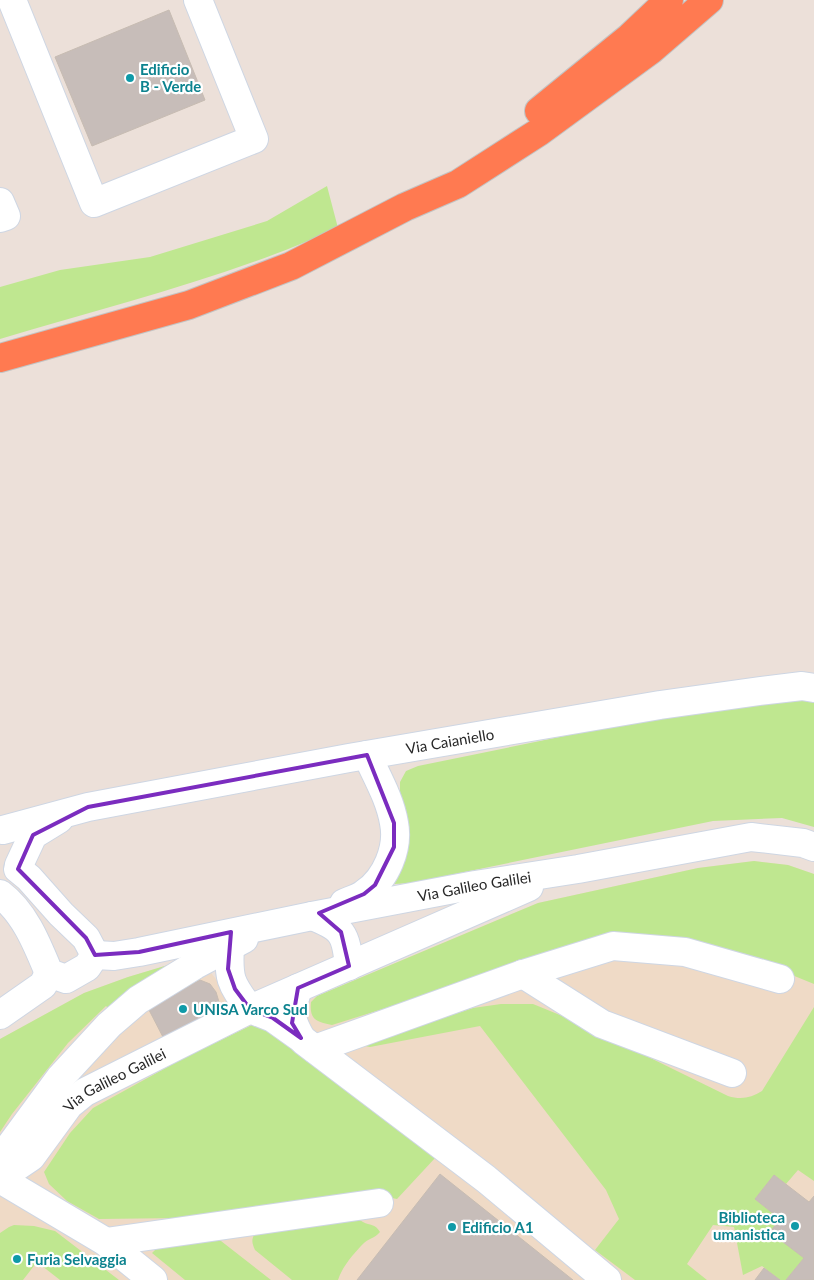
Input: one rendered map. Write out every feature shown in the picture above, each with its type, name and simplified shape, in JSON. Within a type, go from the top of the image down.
[{"type":"highway","points":[[405,207],[447,174],[534,115],[630,37],[669,0]]},
{"type":"highway","points":[[0,358],[189,305],[291,266],[405,207],[458,184],[539,132],[651,50],[709,0]]},
{"type":"street","points":[[12,0],[94,203],[254,139],[198,0]]},
{"type":"street","points":[[0,202],[6,216],[0,218]]},
{"type":"street","name":"Via Caianiello","points":[[1,829],[88,807],[367,755],[660,705],[802,686],[814,688]]},
{"type":"street","points":[[312,916],[364,894],[376,885],[387,866],[394,847],[394,823],[387,800],[367,755]]},
{"type":"street","name":"Via Caianiello","points":[[12,873],[33,835],[51,823],[88,807]]},
{"type":"street","points":[[1,829],[11,836],[17,844],[20,854],[12,873],[29,878],[61,914],[86,938],[95,955],[86,966],[66,978],[49,972]]},
{"type":"street","name":"Via Galileo Galilei","points":[[95,955],[114,956],[139,952],[475,885],[578,869],[751,837],[803,843],[814,848]]},
{"type":"street","name":"Via Galileo Galilei","points":[[0,1178],[31,1157],[70,1105],[85,1092],[250,1009],[515,892],[578,869]]},
{"type":"street","points":[[0,894],[24,919],[49,972],[43,986],[0,1014]]},
{"type":"street","points":[[312,916],[331,923],[341,932],[347,945],[349,966]]},
{"type":"street","points":[[153,1280],[106,1242],[0,1178],[10,1146],[60,1078],[109,1025],[138,1000],[195,964],[272,924]]},
{"type":"street","points":[[230,946],[228,969],[235,989],[250,1009],[273,1018],[308,1043],[486,1179],[607,1280]]},
{"type":"street","points":[[308,1043],[613,946],[685,952],[780,979]]},
{"type":"street","points":[[523,974],[602,1024],[732,1073]]},
{"type":"street","points":[[298,988],[292,1010],[292,1023],[308,1043]]},
{"type":"street","points":[[106,1242],[379,1202]]},
{"type":"highlighted area","points":[[367,755],[394,823],[394,847],[375,885],[364,894],[319,913],[341,932],[349,966],[298,988],[292,1023],[301,1038],[273,1018],[250,1009],[235,989],[228,969],[231,932],[139,952],[95,955],[86,938],[18,869],[33,835],[88,807]]},
{"type":"shaded area","points":[[754,861],[788,865],[814,874],[814,1280],[0,1280],[0,1039],[84,993],[128,977],[198,956],[254,1028],[317,996],[538,903],[698,868]]},
{"type":"green space","points":[[327,186],[338,228],[213,276],[0,339],[0,287],[60,270],[150,257],[267,221]]},
{"type":"green space","points":[[814,698],[814,827],[782,818],[713,821],[411,883],[394,884],[408,827],[400,799],[400,782],[406,771],[418,766],[687,711]]},
{"type":"green space","points":[[754,861],[788,865],[814,874],[814,984],[770,966],[687,946],[497,973],[332,1025],[318,1021],[311,1013],[311,1002],[317,996],[538,903],[698,868]]},
{"type":"green space","points":[[198,956],[110,1010],[106,1006],[68,1043],[0,1132],[0,1039],[84,993],[128,977]]},
{"type":"green space","points":[[501,1004],[533,1004],[577,1022],[728,1096],[742,1098],[750,1097],[762,1091],[814,1007],[814,1181],[798,1170],[786,1184],[774,1175],[755,1199],[780,1219],[771,1232],[804,1258],[786,1280],[780,1280],[762,1266],[743,1275],[734,1227],[713,1225],[687,1264],[707,1280],[635,1280],[595,1250],[619,1219],[606,1190],[480,1026],[370,1047],[360,1045],[473,1008]]},
{"type":"green space","points":[[254,1024],[265,1027],[436,1157],[397,1199],[373,1194],[180,1218],[99,1219],[67,1201],[49,1184],[44,1172],[70,1133],[93,1108],[182,1059]]},
{"type":"green space","points":[[352,1215],[374,1226],[380,1232],[366,1241],[356,1251],[345,1265],[338,1280],[292,1280],[255,1250],[253,1245],[252,1240],[255,1233]]},
{"type":"green space","points":[[14,1225],[34,1226],[55,1231],[119,1280],[60,1280],[37,1262],[23,1280],[0,1280],[0,1233]]},
{"type":"green space","points":[[211,1238],[221,1241],[271,1280],[185,1280],[152,1253],[157,1248]]},
{"type":"building","name":"Edificio B - Verde","points":[[169,10],[205,100],[92,146],[55,57]]},
{"type":"building","name":"UNISA Varco Sud","points":[[200,980],[210,984],[216,992],[219,1002],[216,1011],[164,1039],[148,1008]]},
{"type":"building","name":"Edificio A1","points":[[440,1174],[573,1280],[357,1280]]},
{"type":"building","name":"Biblioteca umanistica","points":[[774,1175],[809,1202],[814,1196],[814,1280],[786,1280],[804,1258],[770,1232],[780,1219],[755,1199]]},
{"type":"building","name":"Biblioteca umanistica","points":[[764,1268],[780,1280],[755,1280]]},
{"type":"place","name":"Edificio B - Verde","points":[[130,78]]},
{"type":"place","name":"UNISA Varco Sud","points":[[183,1009]]},
{"type":"place","name":"Biblioteca umanistica","points":[[795,1226]]},
{"type":"place","name":"Edificio A1","points":[[452,1227]]},
{"type":"place","name":"Furia Selvaggia","points":[[17,1259]]}]
